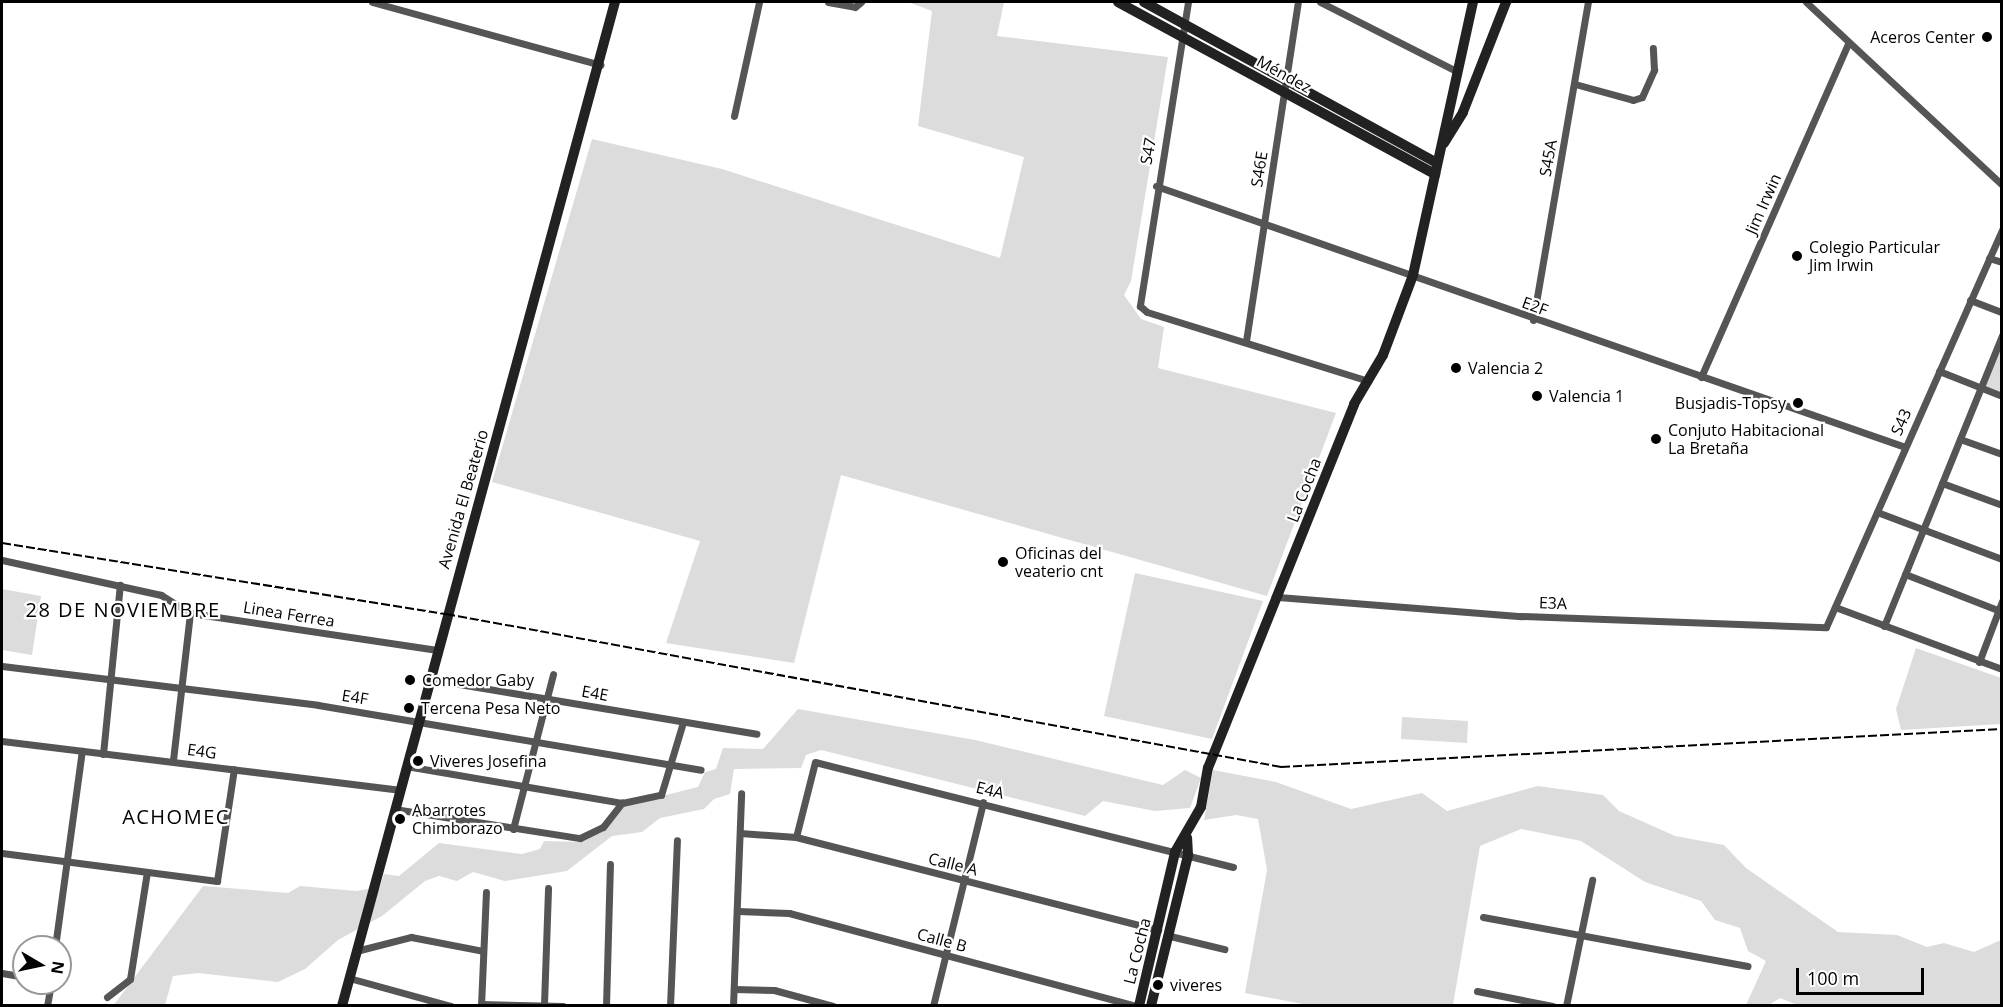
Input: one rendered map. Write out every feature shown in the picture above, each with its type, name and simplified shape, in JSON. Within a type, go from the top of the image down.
[{"type":"street","points":[[372,2],[600,65]]},
{"type":"street","name":"Avenida El Beaterio","points":[[342,1005],[429,679],[600,65],[615,2]]},
{"type":"street","points":[[734,116],[759,2]]},
{"type":"street","points":[[828,2],[860,4]]},
{"type":"street","name":"Méndez","points":[[1118,2],[1284,92],[1436,168]]},
{"type":"street","name":"Méndez","points":[[1144,2],[1286,80],[1436,168]]},
{"type":"street","name":"S47","points":[[1188,2],[1156,186],[1140,306],[1147,312],[1246,341]]},
{"type":"street","name":"S46E","points":[[1246,341],[1298,2]]},
{"type":"street","points":[[1320,2],[1456,70]]},
{"type":"street","name":"La Cocha","points":[[1138,1005],[1158,930],[1175,852],[1187,838],[1205,794],[1206,777],[1278,597],[1413,275],[1456,70],[1473,2]]},
{"type":"street","name":"La Cocha","points":[[1440,151],[1463,112],[1506,2]]},
{"type":"street","name":"S45A","points":[[1533,320],[1588,2]]},
{"type":"street","points":[[1806,2],[2001,185]]},
{"type":"street","name":"Jim Irwin","points":[[1701,377],[1849,42]]},
{"type":"street","points":[[1575,84],[1633,100],[1642,97],[1654,70],[1653,48]]},
{"type":"street","name":"E2F","points":[[1156,186],[1413,275],[1533,320],[1905,447]]},
{"type":"street","name":"S43","points":[[1826,627],[2001,229]]},
{"type":"street","points":[[1989,258],[2001,262]]},
{"type":"street","points":[[1970,300],[2001,312]]},
{"type":"street","points":[[1884,626],[2001,335]]},
{"type":"street","points":[[1246,341],[1368,381]]},
{"type":"street","points":[[1939,371],[2001,396]]},
{"type":"street","points":[[1960,439],[2001,454]]},
{"type":"street","points":[[1942,483],[2001,505]]},
{"type":"street","points":[[1877,512],[2001,559]]},
{"type":"street","name":"Linea Ferrea","points":[[2,560],[120,585],[173,599],[190,613],[437,650]]},
{"type":"street","points":[[1905,574],[1998,610]]},
{"type":"street","points":[[103,753],[120,585]]},
{"type":"street","name":"E3A","points":[[1278,597],[1521,616],[1826,627]]},
{"type":"street","points":[[1979,662],[2001,601]]},
{"type":"street","points":[[1835,607],[2001,669]]},
{"type":"street","points":[[173,760],[190,613]]},
{"type":"street","name":"E4F","points":[[2,666],[418,720],[702,770]]},
{"type":"street","points":[[513,829],[553,674]]},
{"type":"street","name":"E4E","points":[[429,679],[756,734]]},
{"type":"street","points":[[406,766],[622,803],[661,795],[673,765],[683,722]]},
{"type":"street","name":"E4G","points":[[2,741],[173,760],[399,790]]},
{"type":"street","points":[[56,935],[82,751]]},
{"type":"street","name":"E4A","points":[[796,837],[815,762],[983,802],[1233,867]]},
{"type":"street","points":[[2,853],[217,881],[234,769]]},
{"type":"street","points":[[733,1005],[741,794]]},
{"type":"street","points":[[933,1005],[966,881],[983,802]]},
{"type":"street","points":[[394,809],[579,838],[603,827],[622,803]]},
{"type":"street","name":"Calle A","points":[[740,833],[796,837],[1158,930]]},
{"type":"street","name":"La Cocha","points":[[1151,1005],[1170,936],[1188,855],[1187,838]]},
{"type":"street","points":[[670,1005],[677,840]]},
{"type":"street","points":[[606,1005],[610,864]]},
{"type":"street","points":[[107,998],[130,979],[147,872]]},
{"type":"street","points":[[1566,1005],[1592,880]]},
{"type":"street","points":[[544,1004],[548,888]]},
{"type":"street","points":[[486,892],[481,1005],[563,1005]]},
{"type":"street","name":"Calle B","points":[[738,911],[789,913],[1138,1005]]},
{"type":"street","points":[[1483,917],[1580,938],[1748,966]]},
{"type":"street","points":[[1170,936],[1224,949]]},
{"type":"street","points":[[356,951],[411,937],[483,951]]},
{"type":"street","points":[[349,978],[451,1005]]},
{"type":"street","points":[[734,989],[774,990],[833,1005]]},
{"type":"street","points":[[1477,991],[1553,1005]]},
{"type":"shaded area","points":[[908,2],[1004,2],[997,36],[1168,57],[1131,281],[1124,295],[1141,319],[1164,327],[1158,368],[1336,413],[1267,596],[841,475],[794,663],[666,643],[700,541],[492,482],[592,139],[722,169],[1000,258],[1024,157],[918,126],[932,11]]},
{"type":"shaded area","points":[[2001,346],[2001,393],[1984,387]]},
{"type":"shaded area","points":[[1135,573],[1263,601],[1212,739],[1104,716]]},
{"type":"shaded area","points":[[2,589],[41,596],[32,655],[2,650]]},
{"type":"shaded area","points":[[1916,648],[2001,678],[2001,724],[1901,730],[1896,709]]},
{"type":"shaded area","points":[[798,709],[975,740],[1163,785],[1185,770],[1201,778],[1190,808],[1155,811],[1103,801],[1085,816],[821,750],[806,755],[801,768],[734,769],[730,794],[714,799],[704,809],[660,818],[642,832],[612,836],[567,871],[505,881],[473,872],[457,881],[439,876],[425,881],[382,916],[338,940],[305,969],[278,982],[198,973],[173,976],[165,1005],[113,1006],[203,886],[288,893],[300,886],[356,891],[380,887],[384,874],[399,876],[439,843],[522,854],[540,849],[544,841],[580,842],[604,830],[626,805],[698,787],[705,772],[716,769],[723,748],[763,749]]},
{"type":"shaded area","points":[[1402,717],[1468,721],[1467,743],[1401,739]]},
{"type":"shaded area","points":[[1213,770],[1276,782],[1351,809],[1422,793],[1447,811],[1538,786],[1603,795],[1619,811],[1675,836],[1724,845],[1746,868],[1838,932],[1897,935],[1927,947],[1944,943],[1974,952],[2001,940],[2001,1005],[1800,1006],[1780,998],[1769,1005],[1746,1005],[1766,961],[1748,951],[1740,928],[1715,920],[1701,901],[1645,882],[1581,841],[1521,829],[1480,846],[1453,1005],[1308,1005],[1245,993],[1267,870],[1258,819],[1236,815],[1204,820]]},
{"type":"railway","points":[[2,543],[446,614],[1281,767],[2002,729]]},
{"type":"place","name":"Aceros Center","points":[[1987,37]]},
{"type":"place","name":"Colegio Particular Jim Irwin","points":[[1797,256]]},
{"type":"place","name":"Valencia 2","points":[[1456,368]]},
{"type":"place","name":"Valencia 1","points":[[1537,396]]},
{"type":"place","name":"Busjadis-Topsy","points":[[1798,403]]},
{"type":"place","name":"Conjuto Habitacional La Bretaña","points":[[1656,439]]},
{"type":"place","name":"Oficinas del veaterio cnt","points":[[1003,562]]},
{"type":"place","name":"Comedor Gaby","points":[[410,680]]},
{"type":"place","name":"Tercena Pesa Neto","points":[[409,708]]},
{"type":"place","name":"Viveres Josefina","points":[[418,761]]},
{"type":"place","name":"Abarrotes Chimborazo","points":[[400,819]]},
{"type":"place","name":"viveres","points":[[1158,985]]},
{"type":"district","name":"28 DE NOVIEMBRE","points":[[123,609]]},
{"type":"district","name":"ACHOMEC","points":[[176,816]]}]
